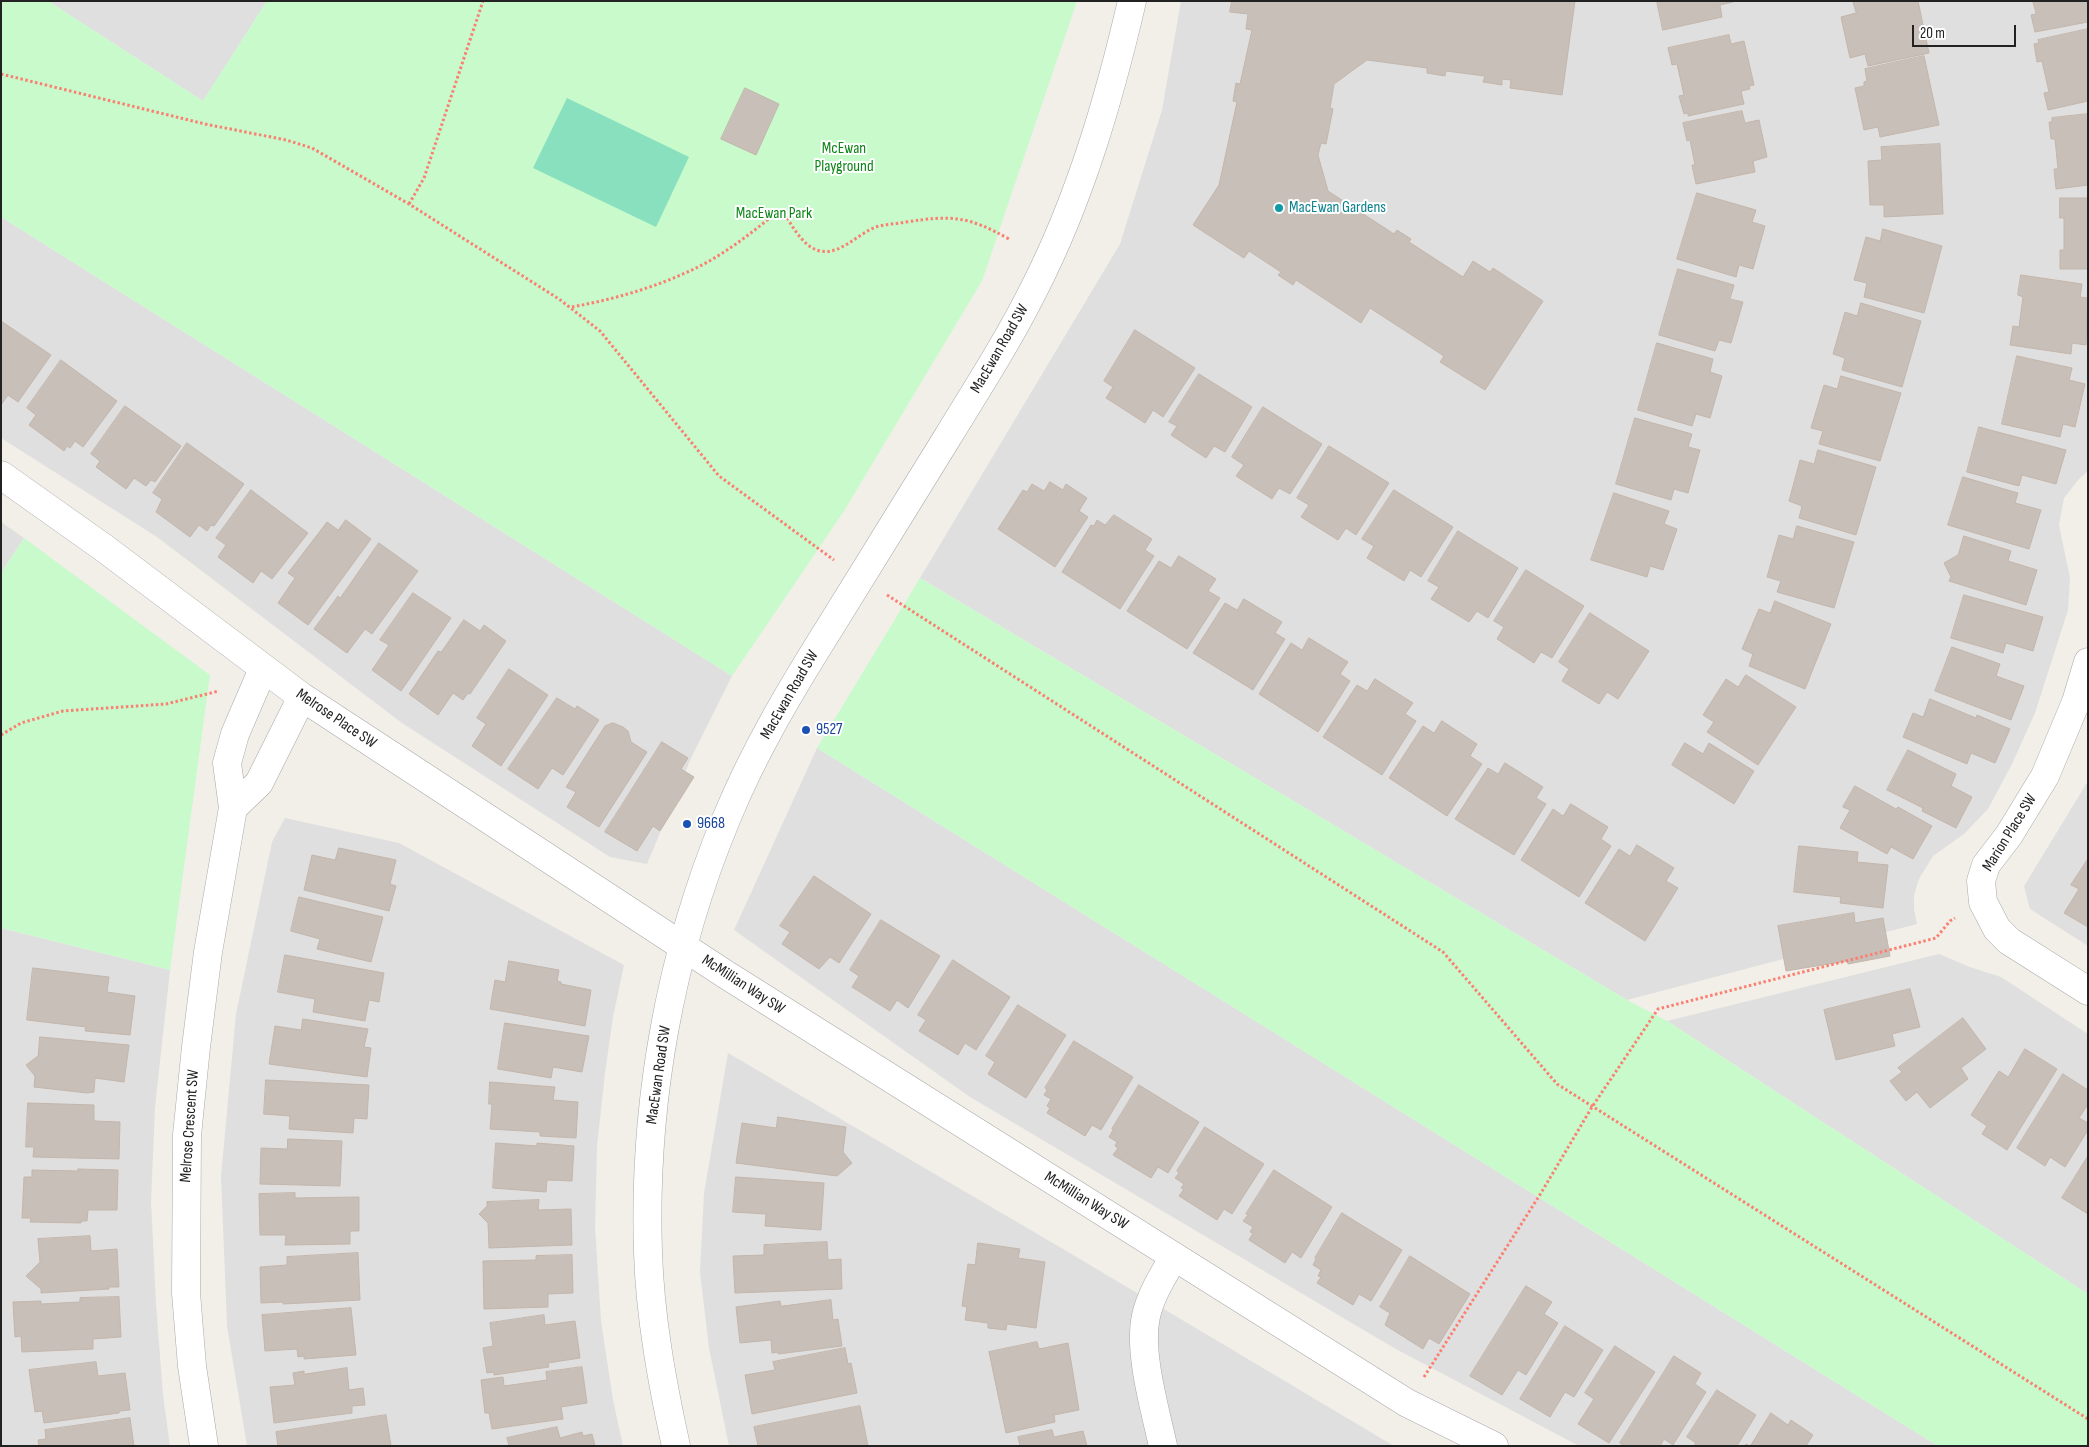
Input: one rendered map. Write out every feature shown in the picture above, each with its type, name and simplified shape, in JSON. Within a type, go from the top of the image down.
[{"type":"street","name":"MacEwan Road SW","points":[[676,1446],[664,1392],[653,1321],[648,1255],[647,1190],[652,1116],[661,1048],[683,946],[704,877],[727,816],[757,753],[789,693],[995,360],[1033,290],[1056,242],[1102,117],[1132,1]]},
{"type":"street","name":"Melrose Place SW","points":[[1,475],[104,548],[302,697],[683,946]]},
{"type":"street","name":"Marion Place SW","points":[[2088,662],[2076,702],[2045,776],[2009,835],[1986,865],[1981,881],[1983,902],[1997,929],[2009,941],[2088,991]]},
{"type":"street","name":"Melrose Crescent SW","points":[[204,1446],[192,1366],[186,1293],[187,1135],[207,961],[233,808],[227,764],[235,734],[263,669]]},
{"type":"street","points":[[233,808],[259,783],[302,697]]},
{"type":"street","name":"McMillian Way SW","points":[[683,946],[1407,1403],[1494,1446]]},
{"type":"street","points":[[1163,1446],[1150,1383],[1145,1336],[1146,1318],[1156,1289],[1174,1257]]},
{"type":"path","points":[[409,204],[424,178],[483,1]]},
{"type":"path","points":[[1,74],[205,124],[286,140],[312,148],[409,204],[572,307],[600,331],[719,476],[834,560]]},
{"type":"path","points":[[572,307],[613,300],[697,268],[747,236],[781,210],[807,244],[820,250],[839,249],[876,227],[937,217],[974,222],[1009,239]]},
{"type":"path","points":[[885,594],[1443,952],[1557,1084],[2088,1419]]},
{"type":"path","points":[[1,735],[20,723],[63,711],[166,704],[225,688]]},
{"type":"path","points":[[1407,1403],[1541,1193],[1592,1107],[1658,1009],[1936,938],[1950,921],[1983,902]]},
{"type":"shaded area","points":[[48,1],[267,1],[203,101]]},
{"type":"shaded area","points":[[1181,1],[2088,1],[2088,471],[2064,498],[2059,525],[2070,578],[2068,610],[2035,713],[2012,764],[1988,809],[1964,834],[1933,856],[1919,879],[1914,895],[1917,924],[1627,1000],[920,578],[1120,244],[1162,110]]},
{"type":"shaded area","points":[[1,217],[732,676],[692,756],[647,864],[610,857],[402,723],[157,537],[1,438]]},
{"type":"shaded area","points":[[1,522],[24,538],[1,573]]},
{"type":"shaded area","points":[[817,748],[1938,1446],[1579,1446],[1394,1348],[970,1097],[734,930]]},
{"type":"shaded area","points":[[2088,781],[2088,946],[2030,909],[2024,886]]},
{"type":"shaded area","points":[[285,818],[399,843],[624,965],[613,1017],[605,1073],[597,1146],[595,1227],[601,1321],[613,1400],[623,1446],[247,1446],[227,1326],[221,1176],[236,1014],[272,842]]},
{"type":"shaded area","points":[[1,928],[170,970],[155,1107],[151,1201],[163,1395],[170,1446],[1,1446]]},
{"type":"shaded area","points":[[1939,954],[2001,977],[2088,1034],[2088,1294],[1667,1021]]},
{"type":"shaded area","points":[[728,1053],[1394,1446],[729,1446],[709,1348],[700,1272],[704,1193]]},
{"type":"green space","points":[[1,1],[48,1],[203,101],[267,1],[1077,1],[982,281],[844,511],[732,676],[1,217]]},
{"type":"green space","points":[[567,98],[689,157],[656,227],[533,168]]},
{"type":"green space","points":[[24,538],[210,675],[170,970],[1,928],[1,573]]},
{"type":"green space","points":[[920,578],[1627,1000],[1667,1021],[2088,1294],[2088,1446],[1938,1446],[817,748]]},
{"type":"building","name":"MacEwan Gardens","points":[[1232,1],[1575,1],[1562,95],[1510,88],[1511,80],[1502,79],[1502,85],[1483,82],[1485,76],[1446,71],[1445,76],[1427,73],[1427,68],[1367,60],[1334,84],[1330,108],[1333,109],[1326,144],[1321,143],[1318,155],[1328,191],[1394,234],[1397,230],[1411,239],[1409,242],[1463,277],[1473,261],[1490,272],[1493,268],[1543,301],[1485,390],[1440,362],[1444,356],[1370,308],[1361,323],[1296,280],[1293,285],[1278,275],[1281,272],[1249,251],[1244,258],[1193,225],[1219,185],[1237,102],[1233,101],[1236,83],[1240,84],[1252,30],[1246,29],[1248,14],[1230,12]]},
{"type":"building","points":[[1657,1],[1733,2],[1720,5],[1722,17],[1663,30]]},
{"type":"building","points":[[1853,1],[1918,1],[1929,53],[1868,66],[1865,54],[1850,58],[1841,17],[1856,13]]},
{"type":"building","points":[[2033,1],[2088,1],[2088,22],[2035,32],[2031,15],[2036,14]]},
{"type":"building","points":[[2088,29],[2088,101],[2048,110],[2044,93],[2049,92],[2042,61],[2037,62],[2034,44],[2039,43],[2038,40]]},
{"type":"building","points":[[1729,35],[1731,44],[1744,41],[1754,85],[1749,86],[1750,89],[1741,91],[1744,104],[1688,116],[1688,113],[1684,114],[1679,96],[1684,95],[1677,64],[1672,65],[1668,48]]},
{"type":"building","points":[[1924,56],[1939,125],[1880,137],[1878,127],[1864,130],[1855,88],[1864,86],[1864,82],[1867,81],[1865,69]]},
{"type":"building","points":[[745,88],[779,104],[756,155],[721,139]]},
{"type":"building","points":[[1742,111],[1745,123],[1759,120],[1767,157],[1753,161],[1755,172],[1696,184],[1692,165],[1695,165],[1690,140],[1687,141],[1683,123]]},
{"type":"building","points":[[2088,114],[2088,185],[2056,189],[2054,169],[2058,169],[2055,139],[2051,139],[2049,122],[2052,122],[2052,118]]},
{"type":"building","points":[[1940,144],[1943,214],[1884,217],[1884,205],[1870,205],[1868,161],[1882,160],[1881,147]]},
{"type":"building","points":[[1697,193],[1756,210],[1752,222],[1765,226],[1753,269],[1739,265],[1736,277],[1677,259]]},
{"type":"building","points":[[2060,198],[2088,198],[2088,269],[2060,269],[2060,250],[2064,250],[2064,218],[2060,218]]},
{"type":"building","points":[[1883,229],[1942,246],[1924,313],[1864,297],[1867,283],[1854,280],[1866,237],[1880,241]]},
{"type":"building","points":[[1678,269],[1734,285],[1730,299],[1743,302],[1731,343],[1719,340],[1715,351],[1659,335]]},
{"type":"building","points":[[2021,275],[2082,284],[2080,297],[2088,298],[2086,345],[2072,343],[2071,354],[2010,345],[2013,326],[2019,327],[2023,297],[2018,295]]},
{"type":"building","points":[[1861,303],[1921,321],[1902,387],[1842,370],[1845,358],[1833,354],[1845,312],[1857,316]]},
{"type":"building","points":[[1,321],[51,355],[18,402],[8,395],[1,405]]},
{"type":"building","points":[[1135,330],[1195,368],[1163,417],[1153,410],[1145,423],[1106,398],[1113,387],[1104,381]]},
{"type":"building","points":[[1657,343],[1713,359],[1710,372],[1722,376],[1710,418],[1696,414],[1692,426],[1638,410]]},
{"type":"building","points":[[2017,356],[2072,368],[2069,380],[2085,384],[2075,427],[2063,424],[2060,437],[2002,424]]},
{"type":"building","points":[[61,360],[117,401],[83,447],[75,441],[70,448],[67,446],[64,451],[29,425],[36,415],[27,408]]},
{"type":"building","points":[[1199,374],[1252,407],[1225,452],[1214,446],[1206,458],[1171,435],[1177,426],[1169,422]]},
{"type":"building","points":[[1841,376],[1901,393],[1880,461],[1819,444],[1823,431],[1811,428],[1824,385],[1837,389]]},
{"type":"building","points":[[125,406],[181,446],[155,482],[151,480],[146,486],[134,478],[126,489],[96,467],[100,461],[91,454]]},
{"type":"building","points":[[1263,407],[1322,444],[1290,494],[1279,488],[1272,499],[1236,476],[1244,465],[1232,457]]},
{"type":"building","points":[[1635,418],[1692,434],[1688,447],[1700,450],[1688,493],[1674,489],[1671,500],[1616,484]]},
{"type":"building","points":[[1979,427],[2066,450],[2056,484],[2022,475],[2019,486],[1967,472]]},
{"type":"building","points":[[187,443],[244,484],[214,526],[211,525],[207,531],[199,525],[190,537],[156,512],[162,499],[153,493]]},
{"type":"building","points":[[1329,446],[1389,483],[1356,535],[1346,528],[1338,540],[1301,517],[1309,505],[1297,498]]},
{"type":"building","points":[[1818,450],[1876,467],[1856,535],[1799,518],[1802,506],[1789,501],[1800,460],[1814,464]]},
{"type":"building","points":[[1963,477],[2018,493],[2015,503],[2041,510],[2029,549],[1948,525]]},
{"type":"building","points":[[1050,482],[1063,490],[1066,484],[1087,498],[1079,511],[1088,517],[1055,567],[998,529],[1023,490],[1027,492],[1032,484],[1044,491]]},
{"type":"building","points":[[251,490],[308,533],[272,579],[261,571],[253,583],[218,557],[226,545],[216,538]]},
{"type":"building","points":[[1394,490],[1453,527],[1421,577],[1410,570],[1404,581],[1367,558],[1374,546],[1362,539]]},
{"type":"building","points":[[1614,493],[1669,511],[1664,524],[1677,529],[1663,570],[1650,566],[1647,577],[1591,560]]},
{"type":"building","points":[[1114,515],[1152,539],[1145,550],[1154,556],[1120,609],[1062,572],[1091,525],[1094,526],[1097,520],[1105,525]]},
{"type":"building","points":[[346,520],[371,539],[308,625],[278,603],[295,578],[288,573],[327,522],[338,530]]},
{"type":"building","points":[[1797,526],[1854,542],[1834,608],[1777,592],[1781,581],[1767,577],[1779,535],[1793,539]]},
{"type":"building","points":[[1458,531],[1518,568],[1488,618],[1477,611],[1469,622],[1431,599],[1439,587],[1428,581]]},
{"type":"building","points":[[1964,536],[2011,551],[2008,561],[2037,570],[2026,605],[1949,581],[1951,577],[1944,563],[1958,555]]},
{"type":"building","points":[[379,543],[418,571],[372,634],[365,629],[347,653],[314,629],[338,596],[340,598]]},
{"type":"building","points":[[1179,556],[1216,579],[1208,591],[1220,598],[1187,649],[1127,611],[1159,561],[1171,568]]},
{"type":"building","points":[[1526,570],[1584,606],[1552,658],[1541,652],[1534,663],[1497,639],[1504,627],[1494,621]]},
{"type":"building","points":[[413,593],[451,618],[401,691],[372,670],[389,645],[380,640]]},
{"type":"building","points":[[1964,595],[2043,617],[2033,651],[2006,643],[2003,653],[1951,638]]},
{"type":"building","points":[[1244,599],[1282,622],[1275,633],[1285,639],[1253,690],[1193,653],[1225,603],[1237,610]]},
{"type":"building","points":[[1775,601],[1831,624],[1805,689],[1749,666],[1753,654],[1742,649],[1759,609],[1770,613]]},
{"type":"building","points":[[1590,613],[1649,651],[1618,699],[1607,692],[1599,704],[1562,681],[1569,669],[1559,662]]},
{"type":"building","points":[[464,620],[480,631],[484,625],[506,641],[470,694],[468,693],[463,700],[453,693],[438,715],[409,694],[438,651],[441,652]]},
{"type":"building","points":[[1309,638],[1348,662],[1340,674],[1350,681],[1318,732],[1259,694],[1291,643],[1302,650]]},
{"type":"building","points":[[1952,647],[2000,664],[1996,676],[2024,686],[2011,720],[1935,691]]},
{"type":"building","points":[[509,669],[548,695],[501,766],[472,746],[486,724],[477,718]]},
{"type":"building","points":[[1746,675],[1796,707],[1758,765],[1707,732],[1714,722],[1703,715],[1726,679],[1738,687]]},
{"type":"building","points":[[1375,679],[1413,703],[1405,714],[1416,721],[1382,775],[1323,737],[1357,685],[1367,691]]},
{"type":"building","points":[[557,698],[575,709],[577,706],[599,720],[563,775],[552,768],[538,789],[508,769]]},
{"type":"building","points":[[1930,699],[1976,718],[1977,715],[2010,729],[1995,763],[1971,753],[1967,764],[1903,737],[1913,713],[1923,717]]},
{"type":"building","points":[[1442,721],[1477,744],[1470,756],[1482,764],[1447,816],[1389,778],[1423,726],[1434,733]]},
{"type":"building","points":[[613,723],[628,731],[631,742],[647,752],[599,827],[567,807],[576,792],[566,787],[605,726]]},
{"type":"building","points":[[662,742],[688,758],[681,769],[694,777],[660,831],[653,826],[637,851],[605,832]]},
{"type":"building","points":[[1685,743],[1703,754],[1709,743],[1754,771],[1734,804],[1672,765]]},
{"type":"building","points":[[1908,750],[1956,774],[1951,786],[1972,797],[1956,828],[1922,811],[1923,808],[1887,790]]},
{"type":"building","points":[[1505,763],[1543,787],[1536,798],[1546,804],[1514,855],[1455,819],[1488,768],[1498,774]]},
{"type":"building","points":[[1855,786],[1896,809],[1898,807],[1932,826],[1913,859],[1891,847],[1887,854],[1840,828],[1850,810],[1843,807]]},
{"type":"building","points":[[1571,804],[1608,827],[1601,839],[1611,846],[1579,897],[1521,860],[1553,809],[1563,816]]},
{"type":"building","points":[[1637,845],[1674,868],[1666,881],[1678,888],[1645,941],[1585,903],[1619,849],[1630,856]]},
{"type":"building","points":[[1799,846],[1858,852],[1857,862],[1888,865],[1883,908],[1840,903],[1841,897],[1794,892]]},
{"type":"building","points":[[339,848],[396,860],[390,884],[396,886],[389,911],[304,890],[312,855],[335,860]]},
{"type":"building","points":[[2088,859],[2088,927],[2064,913],[2079,889],[2071,885]]},
{"type":"building","points":[[814,876],[871,914],[839,963],[830,957],[819,969],[782,944],[790,932],[780,926]]},
{"type":"building","points":[[299,897],[383,917],[371,962],[317,949],[320,939],[291,931]]},
{"type":"building","points":[[1854,913],[1855,923],[1883,918],[1890,956],[1848,964],[1847,961],[1786,971],[1778,926]]},
{"type":"building","points":[[881,920],[940,956],[908,1008],[897,1000],[890,1011],[852,987],[859,976],[850,970]]},
{"type":"building","points":[[285,955],[384,973],[379,1002],[369,1000],[365,1021],[313,1012],[315,999],[278,992]]},
{"type":"building","points":[[953,960],[1010,997],[976,1050],[965,1043],[958,1055],[919,1031],[926,1020],[918,1015]]},
{"type":"building","points":[[509,961],[559,970],[557,981],[561,982],[561,984],[591,990],[585,1026],[490,1009],[495,980],[505,982]]},
{"type":"building","points":[[33,968],[109,977],[107,992],[135,996],[130,1035],[85,1031],[86,1027],[27,1020]]},
{"type":"building","points":[[1910,989],[1920,1027],[1892,1034],[1895,1046],[1836,1060],[1824,1010]]},
{"type":"building","points":[[1018,1005],[1066,1035],[1026,1098],[988,1074],[995,1062],[986,1056]]},
{"type":"building","points":[[1963,1018],[1986,1049],[1961,1068],[1968,1079],[1930,1108],[1917,1092],[1906,1101],[1890,1081],[1902,1072],[1898,1068]]},
{"type":"building","points":[[303,1019],[368,1029],[364,1047],[371,1048],[367,1077],[269,1064],[275,1026],[301,1030]]},
{"type":"building","points":[[505,1023],[589,1036],[582,1072],[553,1067],[551,1078],[498,1069]]},
{"type":"building","points":[[40,1037],[129,1045],[124,1082],[95,1078],[94,1092],[87,1093],[34,1087],[35,1076],[26,1065],[38,1056]]},
{"type":"building","points":[[1074,1041],[1133,1077],[1101,1130],[1092,1125],[1085,1136],[1047,1113],[1050,1108],[1047,1106],[1051,1099],[1044,1095],[1047,1090],[1045,1088]]},
{"type":"building","points":[[2025,1049],[2057,1069],[2007,1150],[1982,1134],[1987,1126],[1971,1115],[1999,1071],[2008,1077]]},
{"type":"building","points":[[2063,1074],[2088,1090],[2088,1104],[2079,1118],[2088,1123],[2088,1130],[2065,1167],[2050,1157],[2045,1166],[2017,1148]]},
{"type":"building","points":[[266,1080],[369,1085],[367,1119],[354,1118],[353,1133],[289,1129],[290,1116],[264,1114]]},
{"type":"building","points":[[490,1082],[555,1087],[553,1100],[578,1102],[576,1138],[540,1136],[540,1132],[490,1129],[492,1104],[489,1104]]},
{"type":"building","points":[[1139,1085],[1199,1122],[1168,1173],[1158,1167],[1151,1178],[1113,1155],[1118,1148],[1115,1146],[1117,1142],[1109,1137]]},
{"type":"building","points":[[28,1103],[94,1105],[94,1121],[120,1122],[119,1159],[33,1157],[34,1147],[26,1147]]},
{"type":"building","points":[[778,1117],[846,1127],[843,1152],[852,1163],[837,1176],[736,1163],[742,1123],[776,1128]]},
{"type":"building","points":[[1205,1127],[1264,1164],[1232,1214],[1224,1209],[1217,1220],[1179,1196],[1184,1189],[1181,1188],[1184,1184],[1175,1178],[1179,1173],[1177,1171]]},
{"type":"building","points":[[288,1139],[342,1141],[340,1186],[260,1184],[261,1148],[287,1149]]},
{"type":"building","points":[[496,1143],[537,1146],[537,1143],[574,1146],[572,1181],[547,1180],[546,1192],[493,1188]]},
{"type":"building","points":[[2088,1156],[2088,1214],[2062,1198]]},
{"type":"building","points":[[78,1169],[118,1170],[117,1210],[88,1210],[87,1221],[81,1221],[81,1223],[30,1222],[31,1218],[22,1218],[24,1177],[32,1177],[32,1170],[78,1171]]},
{"type":"building","points":[[1274,1170],[1332,1207],[1301,1258],[1292,1252],[1285,1263],[1249,1240],[1253,1233],[1250,1232],[1253,1227],[1243,1221]]},
{"type":"building","points":[[736,1177],[824,1183],[821,1230],[765,1226],[766,1214],[733,1212]]},
{"type":"building","points":[[295,1193],[295,1198],[359,1197],[359,1231],[350,1231],[350,1244],[285,1245],[286,1235],[260,1235],[259,1194]]},
{"type":"building","points":[[539,1200],[538,1210],[571,1209],[572,1245],[489,1248],[488,1223],[479,1214],[487,1206],[487,1202]]},
{"type":"building","points":[[1342,1213],[1402,1250],[1371,1301],[1359,1294],[1353,1305],[1317,1283],[1321,1277],[1318,1276],[1321,1270],[1313,1265],[1315,1258]]},
{"type":"building","points":[[90,1236],[91,1251],[117,1249],[119,1287],[41,1293],[41,1289],[26,1276],[40,1262],[38,1239]]},
{"type":"building","points":[[827,1242],[828,1260],[841,1259],[842,1289],[735,1293],[733,1256],[764,1255],[764,1245]]},
{"type":"building","points":[[978,1243],[1020,1249],[1018,1258],[1045,1262],[1036,1328],[1007,1324],[1006,1330],[988,1328],[988,1323],[965,1320],[967,1307],[962,1306],[968,1264],[975,1265]]},
{"type":"building","points":[[358,1253],[360,1300],[283,1304],[283,1302],[261,1303],[260,1267],[287,1265],[287,1257]]},
{"type":"building","points":[[572,1255],[573,1293],[548,1294],[548,1307],[484,1309],[483,1261],[536,1260],[536,1256]]},
{"type":"building","points":[[1410,1256],[1470,1294],[1439,1344],[1429,1338],[1423,1349],[1385,1325],[1390,1313],[1380,1307]]},
{"type":"building","points":[[1526,1286],[1552,1302],[1544,1314],[1558,1323],[1526,1375],[1518,1370],[1502,1395],[1470,1376]]},
{"type":"building","points":[[119,1297],[121,1337],[93,1339],[93,1349],[22,1352],[21,1336],[15,1337],[13,1302],[41,1301],[41,1304],[80,1302],[80,1298]]},
{"type":"building","points":[[831,1300],[833,1320],[838,1319],[842,1346],[778,1354],[779,1352],[772,1353],[771,1340],[740,1343],[736,1307],[780,1301],[781,1306]]},
{"type":"building","points":[[351,1308],[356,1355],[304,1359],[304,1356],[298,1357],[297,1349],[265,1351],[262,1315]]},
{"type":"building","points":[[544,1315],[545,1325],[575,1321],[580,1358],[548,1363],[549,1367],[494,1375],[494,1372],[487,1373],[483,1348],[493,1346],[490,1323]]},
{"type":"building","points":[[1565,1326],[1603,1350],[1574,1397],[1565,1392],[1550,1417],[1520,1399]]},
{"type":"building","points":[[1037,1342],[1039,1349],[1068,1343],[1079,1410],[1054,1415],[1055,1422],[1006,1433],[989,1352]]},
{"type":"building","points":[[1615,1346],[1655,1372],[1609,1443],[1578,1424],[1594,1399],[1585,1393]]},
{"type":"building","points":[[845,1348],[848,1364],[851,1363],[857,1393],[752,1414],[745,1375],[775,1370],[773,1362]]},
{"type":"building","points":[[1674,1356],[1701,1373],[1695,1384],[1706,1392],[1673,1445],[1664,1439],[1660,1446],[1624,1446],[1620,1443]]},
{"type":"building","points":[[96,1362],[98,1376],[125,1373],[130,1410],[44,1423],[42,1411],[35,1412],[29,1370]]},
{"type":"building","points":[[582,1367],[587,1403],[561,1407],[563,1419],[492,1429],[489,1413],[485,1413],[481,1380],[503,1377],[504,1386],[547,1380],[546,1372]]},
{"type":"building","points":[[347,1368],[349,1390],[363,1388],[365,1405],[352,1406],[352,1413],[274,1423],[270,1387],[295,1385],[293,1373],[304,1371],[304,1374]]},
{"type":"building","points":[[1717,1390],[1756,1415],[1737,1446],[1694,1446],[1696,1443],[1687,1437]]},
{"type":"building","points":[[860,1406],[868,1446],[758,1446],[754,1427]]},
{"type":"building","points":[[1771,1413],[1788,1425],[1791,1420],[1813,1435],[1806,1446],[1750,1446]]},
{"type":"building","points":[[386,1415],[391,1446],[278,1446],[276,1432]]},
{"type":"building","points":[[130,1418],[134,1446],[39,1446],[38,1440],[46,1439],[45,1430]]},
{"type":"building","points":[[557,1427],[560,1438],[582,1432],[583,1436],[592,1434],[595,1446],[509,1446],[507,1438]]},
{"type":"building","points":[[1052,1430],[1054,1437],[1083,1431],[1087,1446],[1020,1446],[1018,1437]]},
{"type":"place","name":"MacEwan Gardens","points":[[1279,208]]},
{"type":"place","name":"9527","points":[[806,730]]},
{"type":"place","name":"9668","points":[[687,824]]},
{"type":"park label","name":"McEwan Playground","points":[[844,158]]},
{"type":"park label","name":"MacEwan Park","points":[[774,214]]}]
